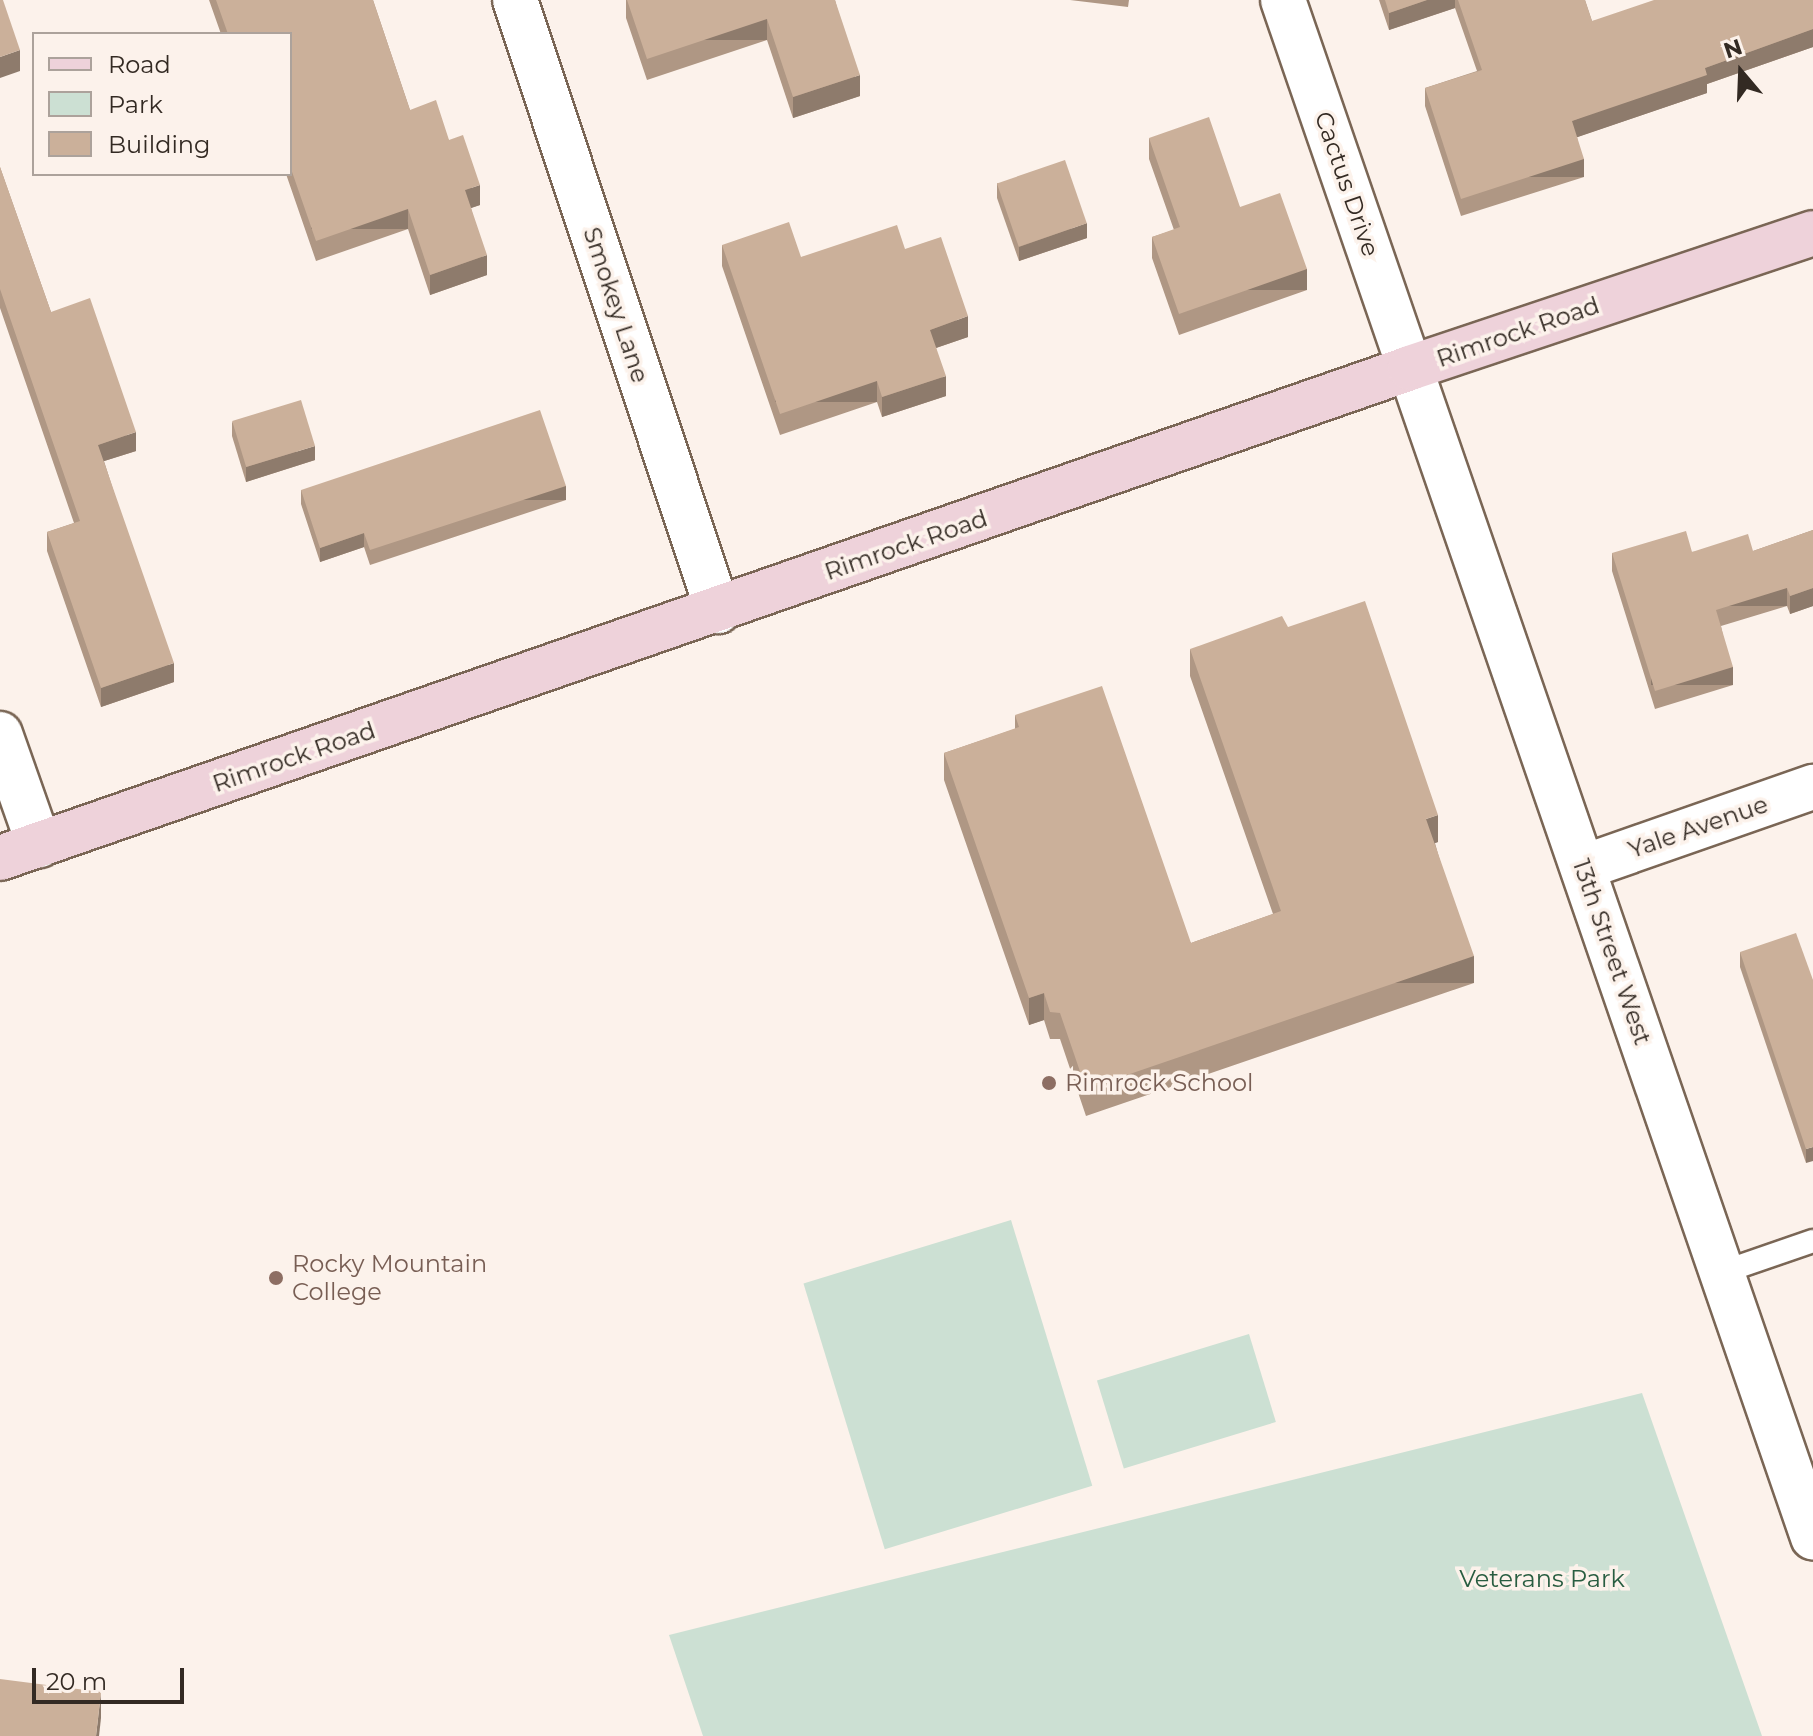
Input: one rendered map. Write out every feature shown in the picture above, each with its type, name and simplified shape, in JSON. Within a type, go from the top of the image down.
[{"type":"main road","name":"Rimrock Road","points":[[19,851],[718,611],[1410,368],[1813,233]]},
{"type":"street","name":"Smokey Lane","points":[[515,0],[718,611]]},
{"type":"street","name":"Cactus Drive","points":[[1283,0],[1410,368]]},
{"type":"street","name":"13th Street West","points":[[1410,368],[1813,1537]]},
{"type":"street","points":[[0,734],[19,851]]},
{"type":"street","name":"Yale Avenue","points":[[1584,867],[1813,787]]},
{"type":"lane","points":[[1720,1273],[1813,1241]]},
{"type":"green space","points":[[1011,1220],[1092,1486],[885,1549],[803,1283]]},
{"type":"green space","points":[[1249,1334],[1276,1422],[1124,1468],[1097,1380]]},
{"type":"green space","name":"Veterans Park","points":[[1642,1393],[1762,1736],[703,1736],[669,1635]]},
{"type":"building","points":[[0,0],[3,0],[20,50],[0,57]]},
{"type":"building","points":[[216,0],[373,0],[410,110],[436,100],[449,140],[463,135],[480,185],[465,190],[487,255],[430,275],[408,209],[316,241],[292,172],[292,32],[227,32]]},
{"type":"building","points":[[627,0],[835,0],[860,75],[793,97],[767,19],[647,59]]},
{"type":"building","points":[[1385,0],[1427,0],[1389,13]]},
{"type":"building","points":[[1458,0],[1585,0],[1592,21],[1654,0],[1813,0],[1813,29],[1705,68],[1707,75],[1572,121],[1584,159],[1461,199],[1425,88],[1482,70]]},
{"type":"building","points":[[1209,117],[1240,207],[1280,193],[1307,269],[1179,314],[1152,237],[1180,227],[1149,138]]},
{"type":"building","points":[[1065,160],[1087,223],[1019,247],[997,183]]},
{"type":"building","points":[[0,167],[51,312],[90,298],[136,432],[98,445],[174,663],[101,688],[47,532],[80,521],[0,289]]},
{"type":"building","points":[[789,222],[801,257],[897,225],[905,249],[941,237],[968,316],[930,330],[946,376],[882,397],[877,381],[780,414],[722,245]]},
{"type":"building","points":[[301,400],[315,446],[246,467],[232,421]]},
{"type":"building","points":[[540,410],[566,486],[370,550],[364,533],[320,548],[301,490]]},
{"type":"building","points":[[1813,530],[1813,588],[1790,596],[1787,588],[1716,610],[1733,667],[1655,691],[1612,553],[1686,531],[1692,552],[1748,534],[1753,551]]},
{"type":"building","points":[[1365,601],[1438,815],[1426,819],[1474,956],[1086,1089],[1060,1013],[1050,1012],[1044,993],[1029,998],[944,753],[1019,727],[1015,715],[1102,686],[1191,943],[1281,911],[1190,649],[1282,616],[1288,627]]},
{"type":"building","points":[[1796,933],[1813,980],[1813,1147],[1806,1149],[1740,952]]},
{"type":"building","points":[[0,1679],[101,1692],[96,1736],[0,1736]]},
{"type":"place","name":"Rimrock School","points":[[1049,1083]]},
{"type":"place","name":"Rocky Mountain College","points":[[276,1278]]}]
